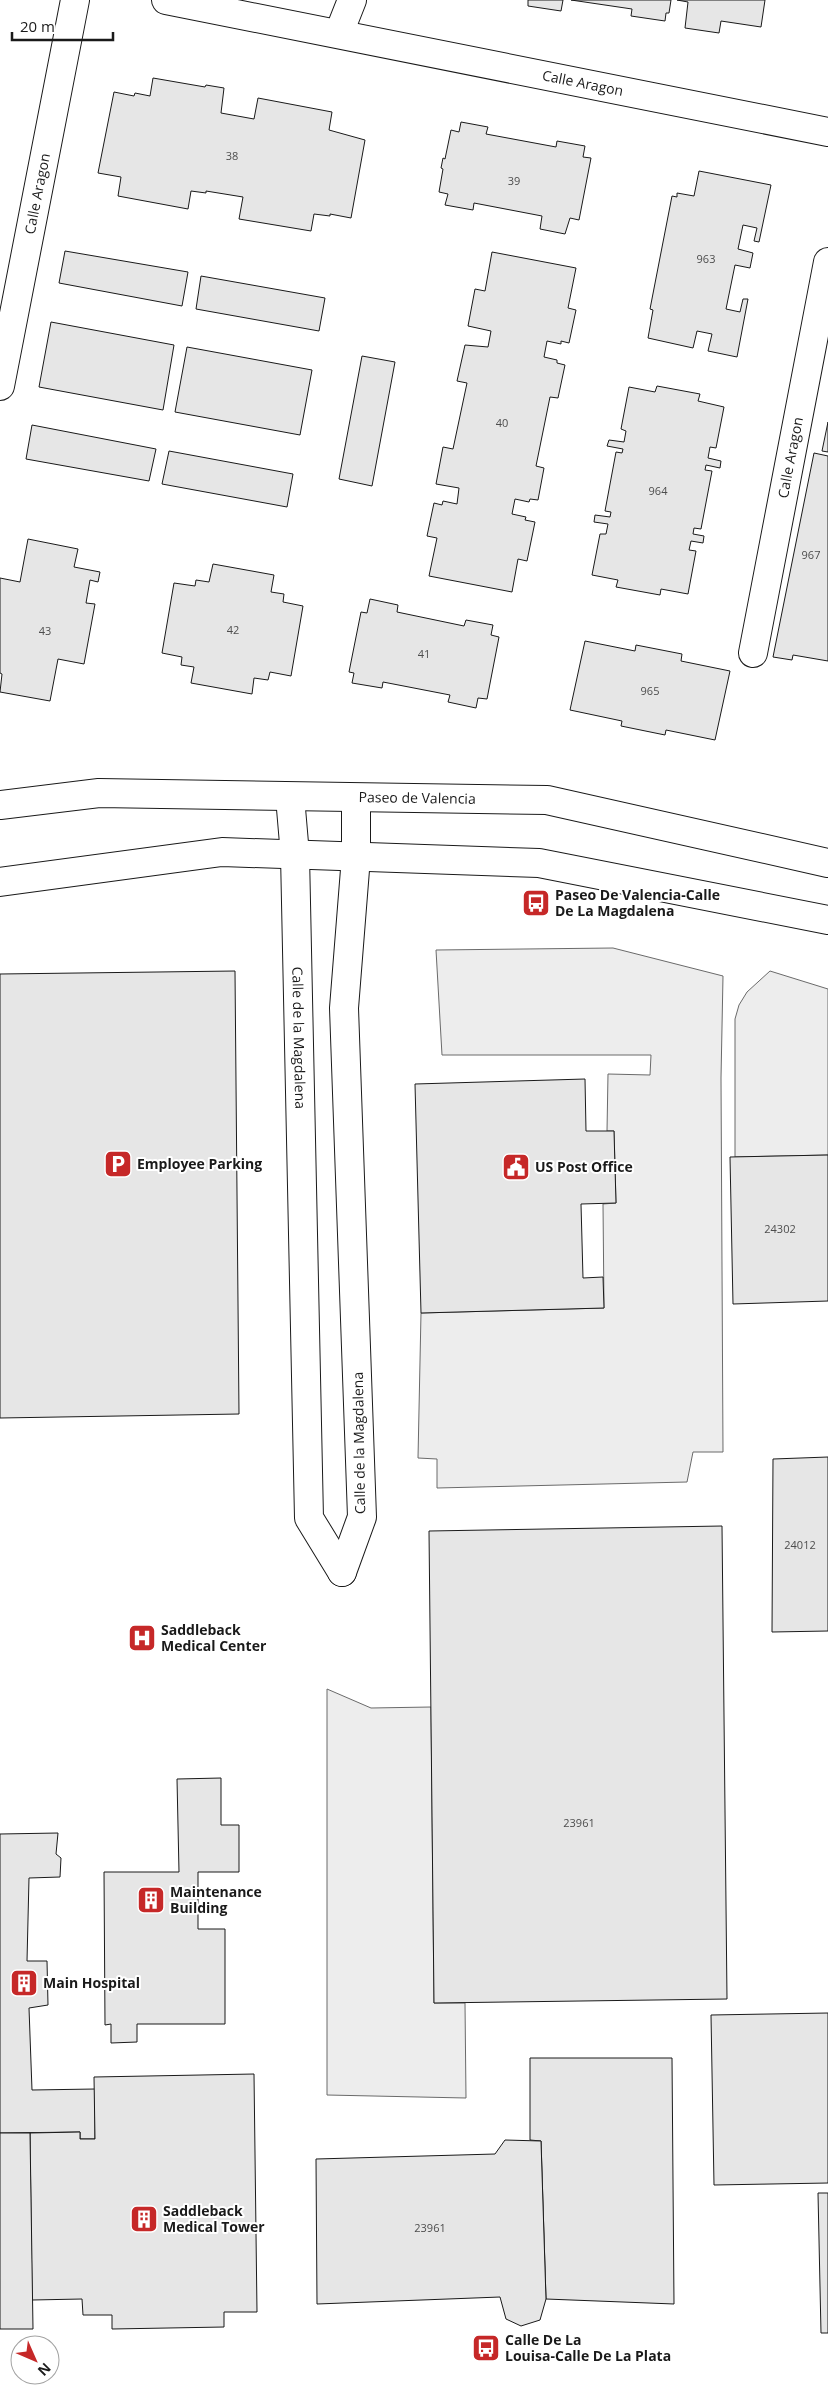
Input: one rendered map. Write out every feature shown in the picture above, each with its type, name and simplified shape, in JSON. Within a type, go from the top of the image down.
[{"type":"street","name":"Calle Aragon","points":[[0,386],[75,0]]},
{"type":"street","name":"Calle Aragon","points":[[166,0],[828,132]]},
{"type":"street","points":[[339,34],[352,0]]},
{"type":"street","name":"Calle Aragon","points":[[753,654],[828,262]]},
{"type":"street","name":"Paseo de Valencia","points":[[0,805],[99,792],[290,797],[547,800],[828,864]]},
{"type":"street","name":"Calle de la Magdalena","points":[[290,797],[295,855],[309,1518],[342,1572],[362,1516],[344,1008],[356,857],[356,798]]},
{"type":"street","points":[[0,882],[222,852],[539,863],[828,920]]},
{"type":"shaded area","points":[[613,948],[723,976],[721,1078],[723,1452],[693,1452],[687,1482],[437,1488],[437,1459],[418,1458],[421,1313],[604,1308],[603,1204],[616,1203],[614,1131],[607,1131],[608,1074],[650,1075],[651,1055],[442,1055],[436,950]]},
{"type":"shaded area","points":[[770,971],[828,989],[828,1155],[735,1157],[735,1019],[739,1005],[747,992]]},
{"type":"shaded area","points":[[327,1689],[371,1708],[431,1707],[434,2003],[465,2003],[466,2098],[327,2095]]},
{"type":"building","points":[[528,0],[563,0],[561,11],[528,6]]},
{"type":"building","points":[[571,0],[671,0],[669,13],[666,13],[665,21],[631,16],[632,9]]},
{"type":"building","points":[[677,0],[765,0],[761,27],[721,21],[719,33],[685,28],[688,2]]},
{"type":"building","points":[[153,78],[205,87],[206,85],[224,88],[221,113],[254,119],[258,98],[332,112],[329,130],[365,140],[351,218],[330,214],[330,216],[314,214],[311,231],[239,219],[243,197],[206,191],[206,193],[191,191],[188,209],[118,196],[121,177],[98,173],[114,92],[134,96],[135,93],[150,96]]},
{"type":"building","points":[[461,122],[488,127],[486,134],[556,147],[557,141],[585,146],[583,157],[591,158],[579,220],[570,218],[565,234],[540,229],[542,216],[474,203],[473,210],[445,205],[448,194],[439,192],[443,169],[441,168],[443,158],[445,159],[451,130],[459,132]]},
{"type":"building","points":[[699,171],[771,185],[759,242],[754,241],[757,228],[743,225],[738,249],[753,253],[750,268],[735,265],[726,309],[740,312],[743,299],[748,299],[737,357],[708,351],[712,334],[697,331],[693,348],[648,338],[653,310],[650,309],[672,196],[677,197],[677,193],[694,196]]},
{"type":"building","points":[[65,251],[188,272],[182,306],[59,283]]},
{"type":"building","points":[[492,252],[576,268],[568,308],[576,310],[569,343],[561,341],[561,344],[547,341],[544,357],[557,360],[557,363],[565,365],[558,398],[550,397],[536,466],[544,468],[538,500],[530,499],[529,502],[515,499],[512,514],[526,517],[525,520],[535,522],[527,561],[518,559],[512,592],[429,576],[437,538],[427,536],[434,503],[442,505],[443,501],[457,504],[459,488],[436,484],[443,447],[453,449],[467,383],[457,381],[465,345],[488,347],[491,331],[468,326],[475,289],[485,291]]},
{"type":"building","points":[[201,276],[325,298],[319,331],[196,309]]},
{"type":"building","points":[[51,322],[174,345],[163,410],[39,387]]},
{"type":"building","points":[[187,347],[312,370],[300,435],[175,412]]},
{"type":"building","points":[[362,356],[395,362],[372,486],[339,479]]},
{"type":"building","points":[[657,386],[700,394],[698,401],[724,407],[716,448],[710,447],[708,458],[721,461],[720,468],[706,465],[705,470],[712,471],[701,529],[694,528],[693,534],[704,536],[703,543],[691,541],[689,550],[696,551],[688,594],[661,589],[660,595],[616,587],[618,580],[592,575],[600,534],[606,534],[608,524],[594,522],[595,515],[610,517],[611,512],[605,511],[616,452],[622,453],[623,449],[607,446],[609,440],[624,442],[626,431],[621,429],[629,387],[655,392]]},
{"type":"building","points":[[828,422],[828,452],[822,451]]},
{"type":"building","points":[[32,425],[156,449],[149,481],[26,459]]},
{"type":"building","points":[[169,451],[293,474],[287,507],[162,484]]},
{"type":"building","points":[[814,453],[828,456],[828,661],[793,655],[792,660],[773,657]]},
{"type":"building","points":[[28,539],[78,549],[74,567],[100,572],[98,582],[90,580],[86,603],[95,604],[84,664],[58,659],[50,701],[0,692],[2,674],[0,673],[0,578],[20,582]]},
{"type":"building","points":[[213,564],[274,575],[271,592],[284,594],[283,602],[303,606],[291,676],[270,672],[268,680],[254,678],[252,694],[191,683],[194,667],[181,665],[182,657],[162,653],[174,583],[195,586],[196,580],[209,582]]},
{"type":"building","points":[[370,599],[398,605],[397,612],[464,626],[466,620],[493,625],[491,635],[499,637],[487,699],[478,698],[476,708],[448,702],[450,695],[383,682],[382,688],[352,683],[354,673],[349,672],[361,612],[367,613]]},
{"type":"building","points":[[585,641],[635,651],[636,645],[682,654],[681,661],[730,671],[715,740],[666,730],[665,735],[621,726],[622,721],[570,710]]},
{"type":"building","name":"Employee Parking","points":[[235,971],[239,1414],[0,1418],[0,974]]},
{"type":"building","name":"US Post Office","points":[[585,1079],[586,1131],[614,1131],[616,1203],[581,1204],[583,1278],[603,1277],[604,1308],[421,1313],[415,1084]]},
{"type":"building","points":[[828,1155],[828,1301],[733,1304],[730,1157]]},
{"type":"building","points":[[828,1457],[828,1631],[772,1632],[773,1459]]},
{"type":"building","points":[[722,1526],[727,1999],[434,2003],[429,1531]]},
{"type":"building","name":"Maintenance Building","points":[[221,1778],[221,1825],[239,1825],[239,1872],[198,1872],[198,1929],[225,1929],[225,2024],[137,2024],[137,2042],[111,2043],[111,2024],[105,2025],[104,1872],[179,1872],[177,1779]]},
{"type":"building","name":"Main Hospital","points":[[58,1833],[56,1854],[61,1858],[60,1877],[29,1878],[27,1961],[47,1961],[48,2005],[29,2008],[32,2090],[95,2089],[95,2139],[80,2139],[80,2132],[0,2133],[0,1834]]},
{"type":"building","points":[[828,2013],[828,2183],[714,2185],[711,2015]]},
{"type":"building","points":[[530,2058],[672,2058],[674,2304],[546,2299],[541,2141],[530,2140]]},
{"type":"building","name":"Saddleback Medical Tower","points":[[254,2074],[257,2312],[224,2312],[224,2327],[112,2329],[112,2315],[83,2315],[82,2299],[32,2300],[30,2133],[80,2132],[80,2139],[95,2139],[94,2077]]},
{"type":"building","points":[[0,2133],[30,2133],[33,2329],[0,2329]]},
{"type":"building","points":[[505,2140],[541,2141],[546,2299],[540,2320],[521,2326],[506,2319],[500,2297],[317,2304],[316,2159],[495,2154]]},
{"type":"building","points":[[818,2193],[828,2193],[828,2333],[821,2333]]},
{"type":"place","name":"Paseo De Valencia-Calle De La Magdalena","points":[[536,903]]},
{"type":"place","name":"Employee Parking","points":[[118,1164]]},
{"type":"place","name":"US Post Office","points":[[516,1167]]},
{"type":"place","name":"Saddleback Medical Center","points":[[142,1638]]},
{"type":"place","name":"Maintenance Building","points":[[151,1900]]},
{"type":"place","name":"Main Hospital","points":[[24,1983]]},
{"type":"place","name":"Saddleback Medical Tower","points":[[144,2219]]},
{"type":"place","name":"Calle De La Louisa-Calle De La Plata","points":[[486,2348]]}]
